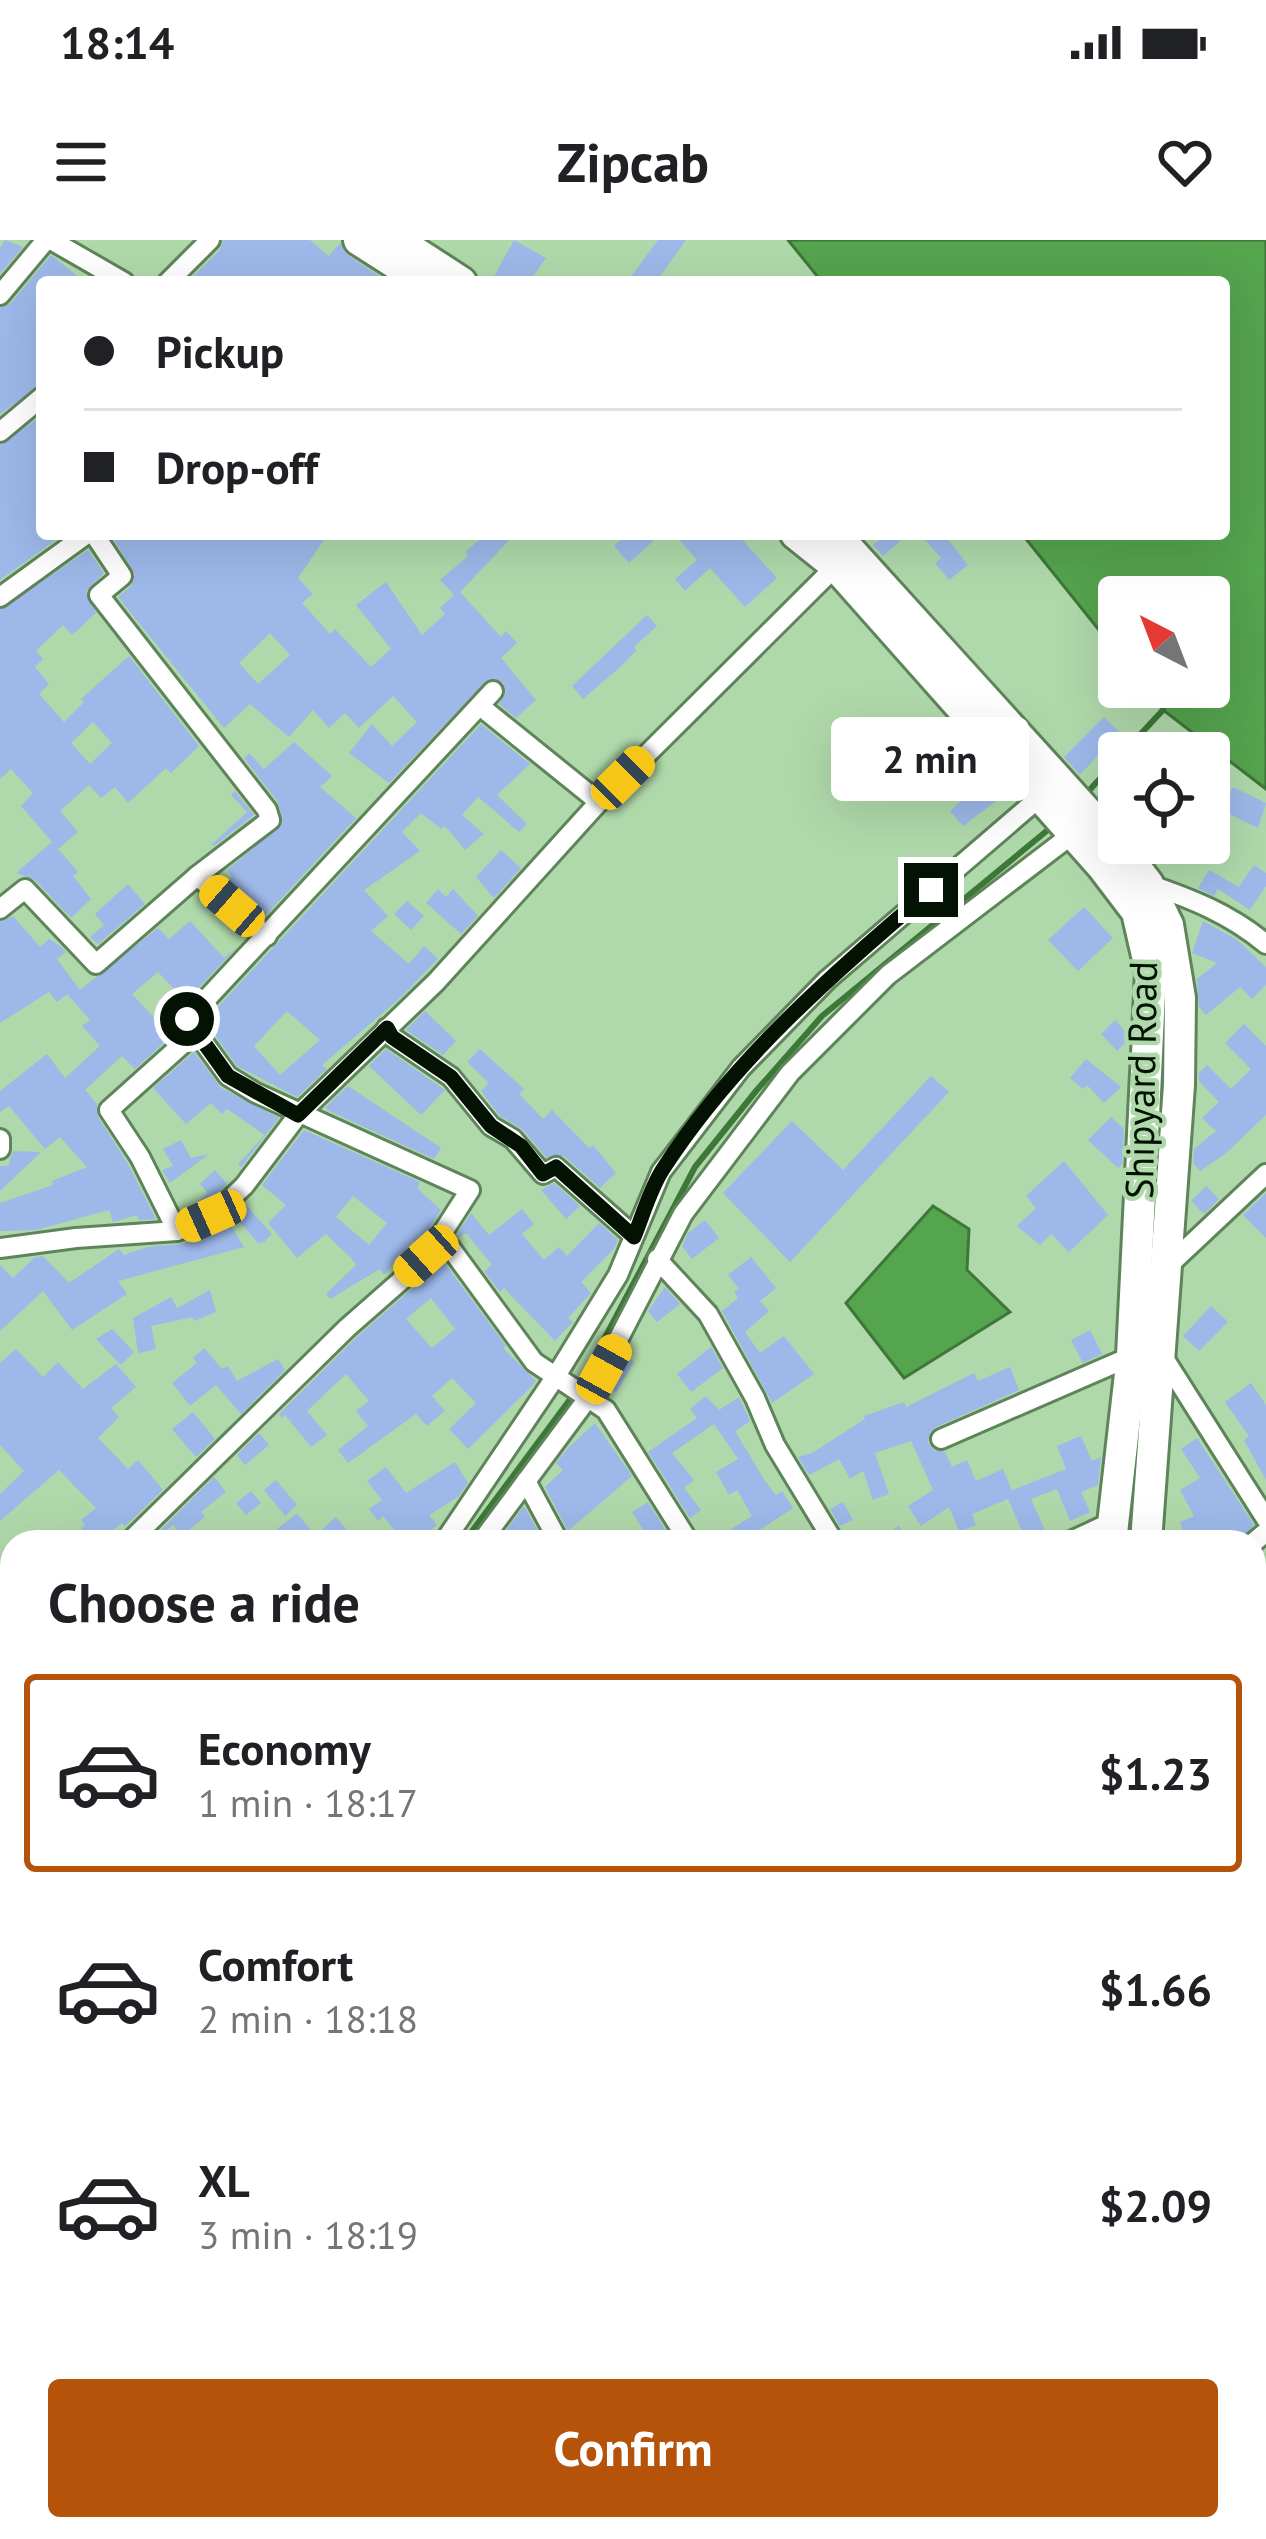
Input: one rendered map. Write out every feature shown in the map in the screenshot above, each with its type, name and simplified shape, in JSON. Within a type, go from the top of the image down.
[{"type":"main road","points":[[359,240],[415,276]]},
{"type":"main road","points":[[396,240],[452,276]]},
{"type":"main road","name":"Shipyard Road","points":[[804,540],[836,566],[1074,833],[1137,912],[1151,973],[1147,1355],[1111,1530]]},
{"type":"main road","points":[[840,540],[1125,854],[1148,884],[1168,925],[1180,998],[1179,1085],[1168,1266],[1147,1355],[1146,1530]]},
{"type":"street","points":[[0,295],[49,240],[113,276]]},
{"type":"street","points":[[174,276],[210,240]]},
{"type":"street","points":[[0,432],[36,402]]},
{"type":"street","points":[[0,597],[82,540]]},
{"type":"street","points":[[0,909],[25,890],[96,964],[197,875],[269,820],[267,810],[99,595],[122,576],[95,540]]},
{"type":"street","points":[[0,1248],[177,1232],[211,1216],[244,1186],[298,1115],[436,982],[599,802],[836,566]]},
{"type":"street","points":[[599,802],[487,699],[187,1019],[228,1076],[298,1115],[470,1190],[441,1235],[534,1362],[606,1409],[682,1530]]},
{"type":"street","points":[[452,1530],[618,1275],[661,1172],[741,1067],[826,980],[1039,798]]},
{"type":"street","points":[[490,1530],[588,1398],[683,1214],[790,1072],[888,975],[1074,833]]},
{"type":"street","points":[[197,875],[267,936]]},
{"type":"street","points":[[1148,884],[1198,901],[1243,925],[1266,944]]},
{"type":"street","points":[[387,1028],[392,1037],[451,1077],[491,1126],[521,1146],[543,1174],[556,1167],[634,1237]]},
{"type":"street","points":[[177,1232],[140,1156],[109,1111],[196,1032]]},
{"type":"street","points":[[0,1139],[0,1149]]},
{"type":"street","points":[[1168,1266],[1266,1174]]},
{"type":"street","points":[[141,1530],[347,1328],[446,1241]]},
{"type":"street","points":[[657,1259],[708,1314],[827,1530]]},
{"type":"street","points":[[941,1439],[1147,1355],[1266,1519]]},
{"type":"street","points":[[526,1481],[553,1530]]},
{"type":"shaded area","points":[[788,240],[1266,240],[1266,789],[1230,761],[1230,732],[1192,732],[1161,708],[1230,708],[1230,576],[1098,576],[1098,629],[1027,540],[1230,540],[1230,276],[817,276]]},
{"type":"shaded area","points":[[933,1206],[969,1229],[967,1270],[1010,1312],[904,1378],[846,1303]]},
{"type":"building","points":[[5,240],[23,247],[0,274],[0,248]]},
{"type":"building","points":[[223,240],[310,240],[329,256],[340,243],[349,256],[380,276],[193,276],[220,250]]},
{"type":"building","points":[[514,240],[546,258],[533,276],[494,276]]},
{"type":"building","points":[[658,240],[686,240],[660,276],[631,276]]},
{"type":"building","points":[[51,255],[77,276],[36,276],[36,388],[0,414],[0,308],[10,304]]},
{"type":"building","points":[[36,419],[36,540],[56,540],[0,580],[0,445]]},
{"type":"building","points":[[114,540],[324,540],[298,578],[313,594],[302,603],[330,634],[335,629],[371,667],[391,649],[356,605],[386,582],[422,635],[445,614],[440,608],[454,595],[440,580],[468,556],[465,552],[479,540],[509,540],[460,592],[501,637],[506,631],[517,643],[501,658],[536,700],[516,718],[499,704],[506,693],[503,682],[488,679],[389,783],[349,753],[372,724],[392,746],[417,722],[393,696],[359,728],[345,713],[329,728],[313,710],[289,737],[250,704],[224,728],[118,597],[131,586],[135,574]],"holes":[[[270,633],[290,655],[258,684],[239,663]]]},
{"type":"building","points":[[620,540],[654,540],[629,563],[614,546]]},
{"type":"building","points":[[679,540],[742,540],[777,578],[745,607],[710,568],[685,591],[675,579],[697,560]]},
{"type":"building","points":[[879,540],[901,540],[883,556],[873,545]]},
{"type":"building","points":[[925,540],[949,540],[968,565],[949,580],[935,563],[941,558]]},
{"type":"building","points":[[88,550],[104,573],[86,591],[96,613],[72,635],[63,625],[36,651],[43,659],[35,667],[49,684],[39,694],[64,722],[84,702],[81,699],[129,656],[199,746],[128,803],[115,787],[101,798],[89,785],[60,811],[78,832],[58,849],[21,806],[33,793],[11,769],[0,779],[0,610]],"holes":[[[93,722],[112,743],[90,764],[71,743]]]},
{"type":"building","points":[[647,615],[657,626],[583,699],[572,686]]},
{"type":"building","points":[[1104,717],[1119,732],[1098,732],[1098,755],[1080,775],[1064,757]]},
{"type":"building","points":[[481,724],[530,764],[497,795],[527,824],[519,832],[478,797],[462,815],[484,834],[465,850],[445,826],[441,829],[421,813],[402,832],[420,851],[364,890],[388,916],[371,931],[409,964],[424,946],[438,959],[322,1065],[327,1069],[297,1097],[237,1066],[205,1021]],"holes":[[[287,1011],[320,1040],[280,1075],[254,1046]]]},
{"type":"building","points":[[294,742],[332,776],[320,787],[356,818],[265,916],[226,883],[232,876],[227,870],[283,823],[278,802],[244,758],[249,753],[264,769]]},
{"type":"building","points":[[993,772],[1009,791],[963,826],[950,811]]},
{"type":"building","points":[[1233,787],[1266,803],[1258,828],[1230,814]]},
{"type":"building","points":[[235,791],[254,815],[214,846],[247,812],[231,795]]},
{"type":"building","points":[[52,842],[78,872],[73,876],[91,899],[71,918],[34,879],[16,873]]},
{"type":"building","points":[[501,850],[521,868],[494,898],[476,877]]},
{"type":"building","points":[[1254,865],[1266,873],[1266,886],[1250,910],[1218,889],[1214,896],[1198,888],[1209,870],[1239,887]]},
{"type":"building","points":[[128,884],[145,904],[98,944],[90,937],[104,925],[95,914]]},
{"type":"building","points":[[438,889],[446,897],[453,889],[478,916],[461,934],[426,903]]},
{"type":"building","points":[[407,901],[424,916],[411,930],[394,914]]},
{"type":"building","points":[[1084,907],[1113,938],[1078,971],[1048,940]]},
{"type":"building","points":[[13,916],[40,947],[49,939],[60,946],[66,952],[57,959],[80,990],[158,928],[169,939],[190,921],[224,958],[239,945],[176,1012],[178,1030],[135,1069],[122,1056],[85,1090],[97,1104],[98,1117],[156,1219],[139,1220],[137,1215],[113,1222],[109,1210],[36,1230],[0,1231],[0,1203],[53,1185],[52,1181],[87,1167],[60,1137],[45,1149],[9,1106],[0,1112],[0,1091],[47,1054],[65,1078],[100,1046],[82,1026],[90,1020],[67,994],[57,1002],[49,992],[0,1023],[0,922]],"holes":[[[158,972],[185,1000],[159,1023],[132,994]]]},
{"type":"building","points":[[1203,921],[1236,939],[1266,967],[1266,985],[1252,999],[1240,987],[1206,1015],[1199,1007],[1197,979],[1217,963],[1192,953]]},
{"type":"building","points":[[425,1011],[456,1041],[443,1055],[406,1030]]},
{"type":"building","points":[[1115,1020],[1128,1034],[1117,1051],[1101,1034]]},
{"type":"building","points":[[1244,1024],[1266,1046],[1266,1115],[1200,1171],[1193,1163],[1194,1149],[1216,1131],[1202,1118],[1219,1102],[1199,1081],[1199,1073],[1207,1065],[1231,1089],[1251,1069],[1225,1043]]},
{"type":"building","points":[[386,1049],[445,1090],[421,1115],[369,1066]]},
{"type":"building","points":[[480,1049],[524,1089],[519,1094],[543,1119],[552,1110],[589,1148],[593,1145],[616,1173],[600,1188],[564,1156],[546,1157],[523,1130],[500,1116],[481,1091],[489,1083],[467,1062]]},
{"type":"building","points":[[194,1052],[221,1088],[279,1118],[241,1167],[238,1164],[265,1135],[227,1109],[222,1114],[211,1103],[186,1124],[153,1088]]},
{"type":"building","points":[[1086,1059],[1121,1087],[1104,1103],[1087,1085],[1083,1089],[1070,1078]]},
{"type":"building","points":[[931,1076],[949,1092],[790,1262],[723,1193],[792,1121],[843,1170]]},
{"type":"building","points":[[348,1086],[441,1148],[434,1159],[327,1110]]},
{"type":"building","points":[[1111,1117],[1124,1129],[1118,1168],[1088,1140]]},
{"type":"building","points":[[304,1130],[420,1182],[417,1188],[441,1210],[428,1239],[419,1247],[413,1241],[384,1275],[380,1269],[330,1299],[326,1294],[356,1265],[326,1234],[297,1258],[268,1223],[286,1205],[262,1185]],"holes":[[[353,1196],[387,1223],[369,1245],[336,1217]]]},
{"type":"building","points":[[181,1140],[191,1158],[209,1154],[170,1183],[162,1170],[173,1166],[163,1149]]},
{"type":"building","points":[[13,1151],[41,1152],[0,1191],[0,1166],[8,1166]]},
{"type":"building","points":[[1064,1161],[1108,1215],[1069,1252],[1051,1234],[1040,1245],[1017,1226],[1036,1208],[1026,1196]]},
{"type":"building","points":[[215,1170],[227,1184],[192,1210],[208,1193],[200,1184]]},
{"type":"building","points":[[554,1183],[580,1206],[566,1219],[541,1190]]},
{"type":"building","points":[[1206,1186],[1219,1199],[1204,1214],[1191,1201]]},
{"type":"building","points":[[1266,1193],[1266,1238],[1243,1215]]},
{"type":"building","points":[[245,1204],[272,1234],[264,1242],[258,1243],[237,1219],[230,1224],[244,1247],[118,1281],[127,1294],[72,1330],[43,1291],[0,1331],[0,1265],[13,1278],[35,1257],[43,1256],[69,1283],[119,1249],[124,1255],[181,1244],[216,1229]]},
{"type":"building","points":[[522,1209],[534,1224],[522,1234],[544,1260],[559,1247],[567,1256],[599,1223],[618,1240],[581,1282],[591,1293],[555,1341],[504,1288],[500,1292],[484,1271],[492,1265],[466,1233],[457,1234],[471,1213],[489,1235]]},
{"type":"building","points":[[705,1220],[719,1238],[692,1259],[682,1246],[688,1233]]},
{"type":"building","points":[[751,1257],[776,1288],[760,1301],[769,1311],[745,1332],[760,1353],[784,1336],[814,1374],[772,1403],[722,1311],[738,1298],[734,1292],[739,1289],[728,1275]]},
{"type":"building","points":[[443,1261],[506,1346],[503,1348],[536,1381],[468,1449],[449,1429],[476,1403],[452,1378],[432,1396],[445,1411],[427,1426],[416,1414],[348,1463],[338,1450],[368,1426],[356,1411],[369,1401],[346,1374],[307,1411],[327,1435],[311,1447],[285,1415],[279,1414]],"holes":[[[431,1298],[455,1329],[432,1348],[406,1319]]]},
{"type":"building","points":[[665,1287],[680,1304],[657,1322],[648,1311]]},
{"type":"building","points":[[210,1290],[216,1312],[194,1321],[193,1317],[151,1326],[156,1349],[138,1353],[133,1318],[171,1297],[177,1308]]},
{"type":"building","points":[[1211,1306],[1228,1322],[1199,1351],[1183,1336]]},
{"type":"building","points":[[112,1329],[134,1352],[121,1365],[96,1339]]},
{"type":"building","points":[[1090,1330],[1102,1354],[1083,1363],[1071,1340]]},
{"type":"building","points":[[711,1347],[723,1368],[691,1392],[677,1374]]},
{"type":"building","points":[[204,1348],[222,1369],[228,1366],[237,1381],[278,1359],[285,1370],[241,1414],[216,1385],[190,1406],[172,1383],[197,1363],[193,1358]]},
{"type":"building","points":[[16,1349],[43,1377],[58,1362],[83,1389],[116,1364],[136,1387],[111,1408],[119,1417],[98,1438],[128,1469],[138,1460],[163,1490],[125,1526],[80,1530],[85,1525],[81,1520],[96,1508],[59,1470],[0,1521],[0,1494],[24,1471],[0,1445],[0,1363]]},
{"type":"building","points":[[625,1357],[634,1362],[616,1393],[608,1388]]},
{"type":"building","points":[[1010,1367],[1019,1390],[936,1427],[928,1443],[945,1452],[952,1467],[967,1460],[976,1481],[1003,1469],[1012,1490],[1066,1469],[1057,1446],[1081,1436],[1092,1461],[1101,1457],[1098,1485],[1081,1492],[1090,1512],[1070,1521],[1057,1489],[1031,1499],[1045,1530],[1022,1530],[1008,1499],[972,1514],[976,1525],[964,1530],[958,1530],[949,1507],[921,1526],[908,1506],[933,1490],[911,1441],[875,1453],[889,1494],[873,1500],[863,1471],[850,1479],[839,1459],[809,1475],[798,1457],[812,1453],[864,1416],[904,1402],[906,1407],[974,1373],[978,1381]]},
{"type":"building","points":[[1251,1383],[1266,1405],[1266,1480],[1244,1440],[1249,1436],[1225,1402]]},
{"type":"building","points":[[706,1396],[719,1410],[739,1397],[750,1421],[735,1431],[765,1481],[776,1495],[782,1491],[793,1508],[760,1530],[729,1530],[752,1516],[737,1490],[729,1495],[716,1472],[738,1459],[714,1424],[672,1453],[694,1480],[684,1488],[701,1510],[690,1518],[648,1452],[697,1418],[690,1409]]},
{"type":"building","points":[[193,1412],[215,1439],[196,1457],[172,1429]]},
{"type":"building","points":[[595,1423],[632,1476],[567,1530],[545,1487],[563,1470],[556,1463]]},
{"type":"building","points":[[259,1433],[269,1445],[245,1465],[237,1455]]},
{"type":"building","points":[[1197,1438],[1254,1525],[1250,1530],[1183,1530],[1180,1522],[1194,1516],[1180,1490],[1200,1478],[1181,1449]]},
{"type":"building","points":[[455,1462],[468,1483],[458,1497],[429,1515],[437,1525],[431,1530],[394,1530],[369,1509],[382,1500],[367,1481],[386,1467],[406,1493]]},
{"type":"building","points":[[214,1477],[226,1492],[201,1512],[205,1517],[189,1530],[173,1525],[161,1530]]},
{"type":"building","points":[[276,1480],[297,1505],[285,1516],[264,1490]]},
{"type":"building","points":[[251,1491],[261,1503],[246,1515],[236,1503]]},
{"type":"building","points":[[648,1502],[666,1530],[643,1530],[632,1512]]},
{"type":"building","points":[[843,1502],[853,1520],[840,1526],[830,1509]]},
{"type":"building","points":[[524,1506],[537,1530],[506,1530]]},
{"type":"building","points":[[297,1513],[310,1530],[276,1530]]},
{"type":"building","points":[[336,1517],[347,1530],[322,1530]]},
{"type":"waterway","points":[[1143,732],[1163,710]]},
{"type":"waterway","points":[[1084,796],[1098,781]]},
{"type":"waterway","points":[[581,1383],[695,1167],[756,1091],[822,1016],[1049,829]]},
{"type":"waterway","points":[[473,1530],[571,1398]]},
{"type":"route","points":[[187,1019],[228,1076],[298,1115],[387,1028],[392,1037],[451,1077],[491,1126],[521,1146],[543,1174],[556,1167],[634,1237],[661,1172],[741,1067],[826,980],[931,890]]}]
